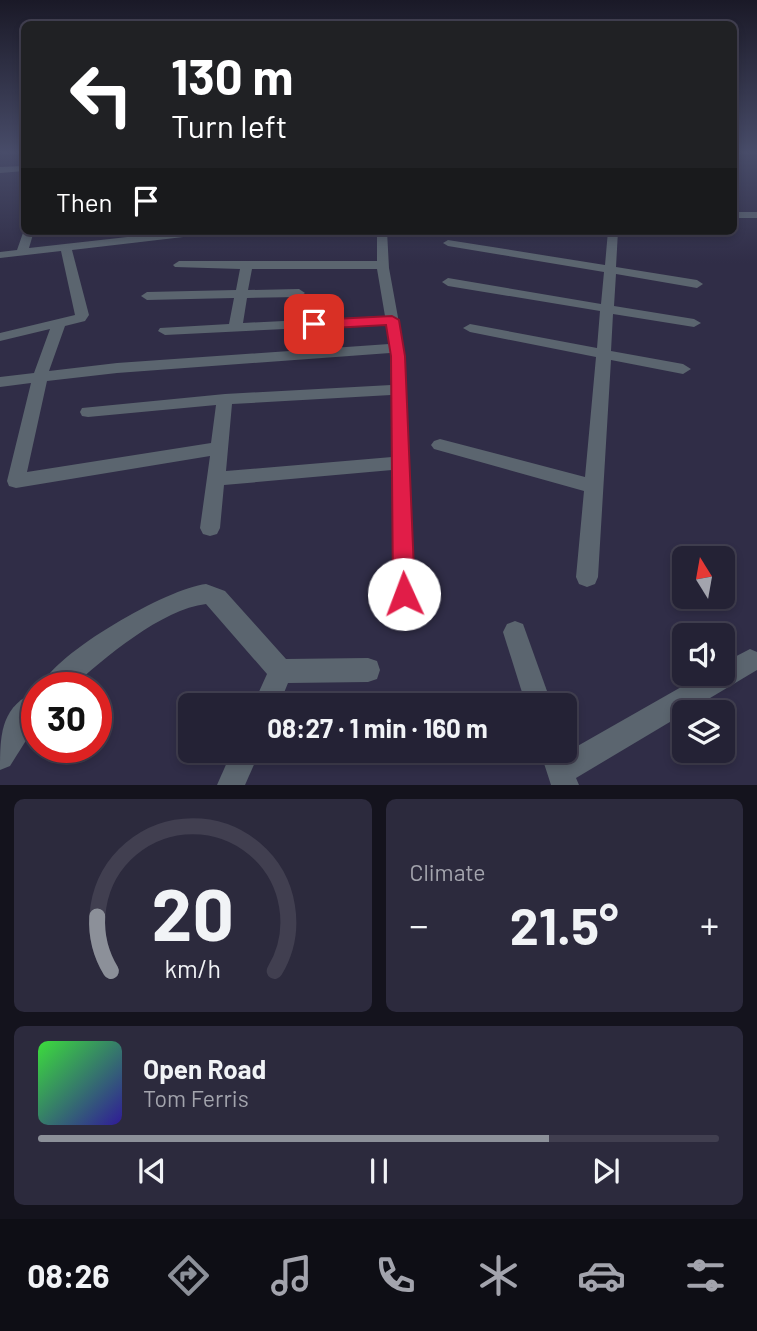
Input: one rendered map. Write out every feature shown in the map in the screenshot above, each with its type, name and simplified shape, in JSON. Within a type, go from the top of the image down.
[{"type":"street","points":[[737,215],[757,215]]},
{"type":"street","points":[[22,252],[28,235]]},
{"type":"street","points":[[0,255],[171,235]]},
{"type":"street","points":[[382,235],[383,265],[397,348],[404,594]]},
{"type":"street","points":[[587,578],[614,235]]},
{"type":"street","points":[[448,243],[697,284]]},
{"type":"street","points":[[0,337],[80,318],[82,315],[65,246]]},
{"type":"street","points":[[179,265],[383,265]]},
{"type":"street","points":[[235,328],[247,265]]},
{"type":"street","points":[[449,282],[694,323]]},
{"type":"street","points":[[147,296],[299,293]]},
{"type":"street","points":[[165,331],[392,320]]},
{"type":"street","points":[[58,324],[41,377],[16,481],[219,448]]},
{"type":"street","points":[[470,328],[683,369]]},
{"type":"street","points":[[0,382],[117,368],[397,348]]},
{"type":"street","points":[[88,412],[225,399],[399,390]]},
{"type":"street","points":[[210,528],[225,399]]},
{"type":"street","points":[[440,445],[594,487]]},
{"type":"street","points":[[216,479],[400,463]]},
{"type":"street","points":[[70,672],[93,652],[138,622],[189,596],[206,594],[217,598],[281,671],[368,670]]},
{"type":"street","points":[[515,632],[535,693]]},
{"type":"street","points":[[559,769],[750,661]]},
{"type":"street","points":[[271,693],[281,671]]},
{"type":"street","points":[[0,756],[21,721]]},
{"type":"street","points":[[231,785],[241,763]]},
{"type":"route","points":[[314,324],[392,320],[398,356],[404,594]]}]
